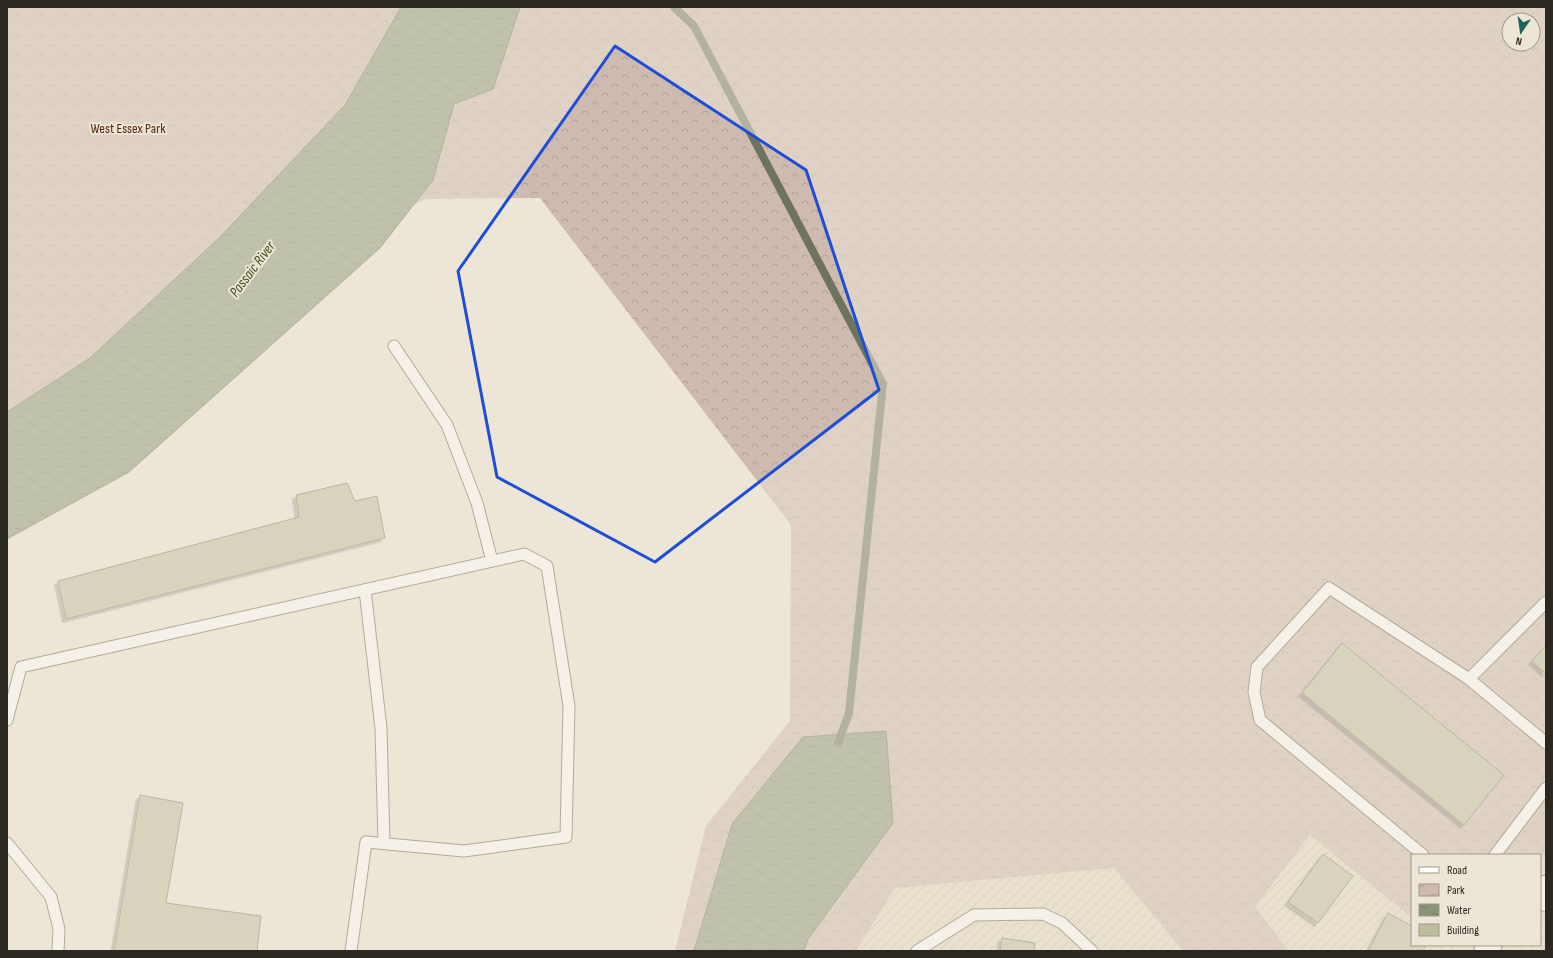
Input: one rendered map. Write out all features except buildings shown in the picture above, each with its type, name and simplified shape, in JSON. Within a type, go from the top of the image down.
[{"type":"lane","points":[[394,346],[447,425],[477,503],[492,561]]},
{"type":"lane","points":[[7,720],[21,668],[524,554],[547,566],[569,706],[566,837],[464,851],[366,842],[351,951]]},
{"type":"lane","points":[[1422,854],[1260,720],[1254,692],[1257,667],[1329,588],[1469,679],[1546,743]]},
{"type":"lane","points":[[364,590],[381,728],[384,843]]},
{"type":"lane","points":[[1469,679],[1546,602]]},
{"type":"lane","points":[[1496,854],[1546,788]]},
{"type":"lane","points":[[7,842],[51,897],[59,929],[58,951]]},
{"type":"lane","points":[[917,951],[974,915],[1044,914],[1062,924],[1092,951]]},
{"type":"highlighted area","points":[[615,46],[806,170],[879,390],[655,562],[497,477],[458,271]]},
{"type":"shaded area","points":[[1310,834],[1411,917],[1411,946],[1445,946],[1449,949],[1452,946],[1541,946],[1541,857],[1546,852],[1546,951],[1289,951],[1254,907]]},
{"type":"shaded area","points":[[1114,868],[1183,951],[856,951],[895,888]]},
{"type":"green space","points":[[7,7],[1546,7],[1546,852],[1541,857],[1541,854],[1411,854],[1411,917],[1310,835],[1255,907],[1289,951],[1183,951],[1114,868],[895,888],[856,951],[675,951],[706,826],[790,721],[791,525],[540,198],[426,199],[90,358],[7,412]]},
{"type":"green space","name":"West Essex Park","points":[[7,7],[383,7],[380,20],[197,234],[29,368],[7,381]]},
{"type":"water","name":"Passaic River","points":[[401,7],[520,7],[493,89],[454,104],[433,180],[380,248],[129,472],[7,539],[7,412],[90,358],[220,237],[345,105]]},
{"type":"water","points":[[886,731],[893,823],[808,939],[804,951],[694,951],[732,824],[803,737]]},
{"type":"waterway","points":[[674,7],[694,26],[883,384],[849,713],[838,743]]}]
